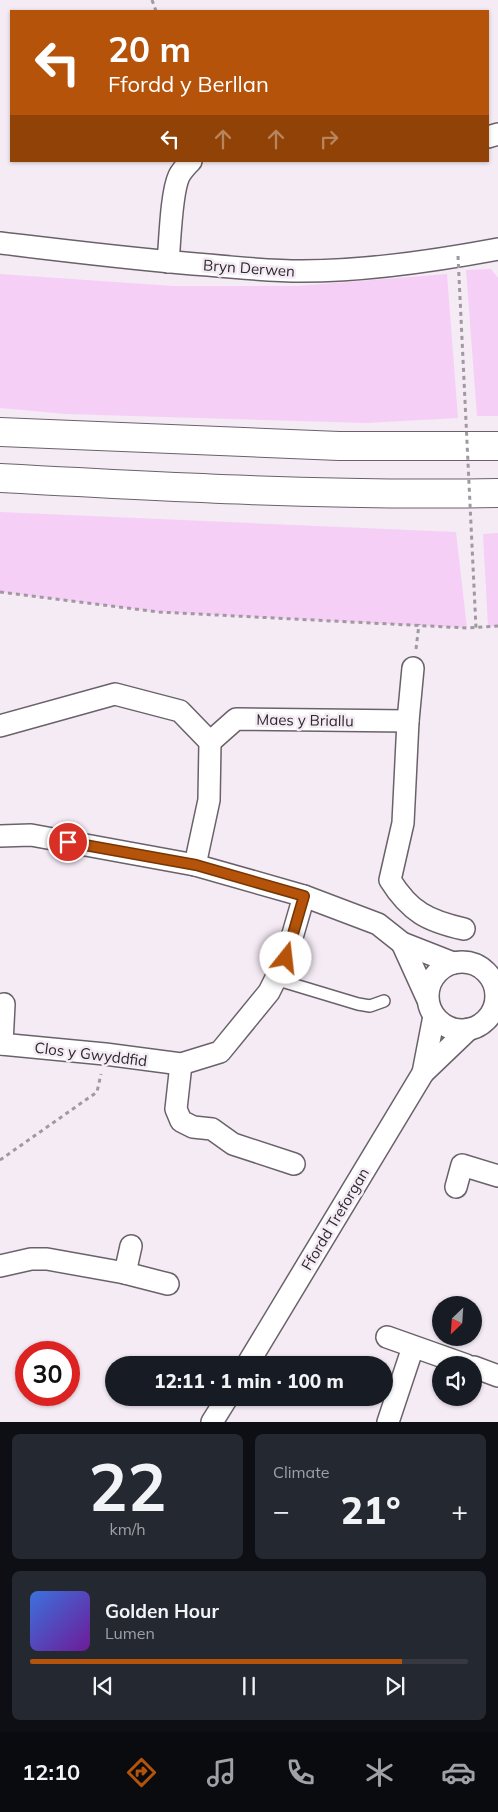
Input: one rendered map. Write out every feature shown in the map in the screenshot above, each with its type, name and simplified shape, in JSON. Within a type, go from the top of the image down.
[{"type":"highway","points":[[0,432],[338,446],[498,446]]},
{"type":"highway","points":[[0,478],[330,492],[498,493]]},
{"type":"street","points":[[168,262],[175,190],[178,178],[190,162]]},
{"type":"street","name":"Bryn Derwen","points":[[0,243],[168,262],[264,270],[302,271],[350,270],[498,249]]},
{"type":"street","points":[[413,668],[408,721],[403,823],[390,880],[399,894],[419,914],[442,924],[464,929]]},
{"type":"street","points":[[0,726],[115,694],[180,711],[210,742],[209,800],[196,865]]},
{"type":"street","name":"Maes y Briallu","points":[[210,742],[236,720],[408,721]]},
{"type":"street","points":[[0,836],[31,835],[196,865],[304,896],[378,924],[402,942],[453,963]]},
{"type":"street","name":"Clos y Gwyddfid","points":[[4,1004],[1,1044],[105,1054],[181,1064],[220,1052],[269,992],[286,958],[304,896]]},
{"type":"street","points":[[402,942],[430,1007],[441,1023],[450,1028],[459,1030],[479,1026],[495,1009],[496,999],[489,970],[468,962],[453,963],[442,968],[434,976],[429,987],[430,1007]]},
{"type":"street","name":"Ffordd Treforgan","points":[[423,1073],[430,1007]]},
{"type":"street","name":"Ffordd Treforgan","points":[[251,1356],[423,1073],[469,1029]]},
{"type":"street","points":[[181,1064],[176,1109],[180,1121],[193,1127],[212,1129],[233,1144],[294,1164]]},
{"type":"street","points":[[456,1187],[462,1165],[498,1176]]},
{"type":"street","points":[[125,1274],[131,1246]]},
{"type":"street","points":[[0,1266],[30,1259],[46,1259],[168,1284]]},
{"type":"street","points":[[387,1337],[440,1356]]},
{"type":"street","points":[[388,1422],[413,1347]]},
{"type":"street","points":[[482,1371],[498,1376]]},
{"type":"street","points":[[212,1422],[222,1406]]},
{"type":"lane","points":[[275,979],[358,1004],[370,1006],[384,1001]]},
{"type":"path","points":[[458,256],[476,628]]},
{"type":"path","points":[[0,592],[159,612],[476,628],[498,626]]},
{"type":"path","points":[[0,1160],[97,1092],[105,1054]]},
{"type":"shaded area","points":[[491,269],[498,278],[498,416],[477,416],[466,270]]},
{"type":"shaded area","points":[[0,274],[173,286],[297,286],[447,274],[458,418],[366,423],[66,414],[0,408]]},
{"type":"shaded area","points":[[0,512],[456,532],[467,628],[159,612],[0,592]]},
{"type":"shaded area","points":[[498,533],[498,626],[488,627],[483,534]]},
{"type":"route","points":[[68,842],[196,865],[304,896],[286,958]]}]
